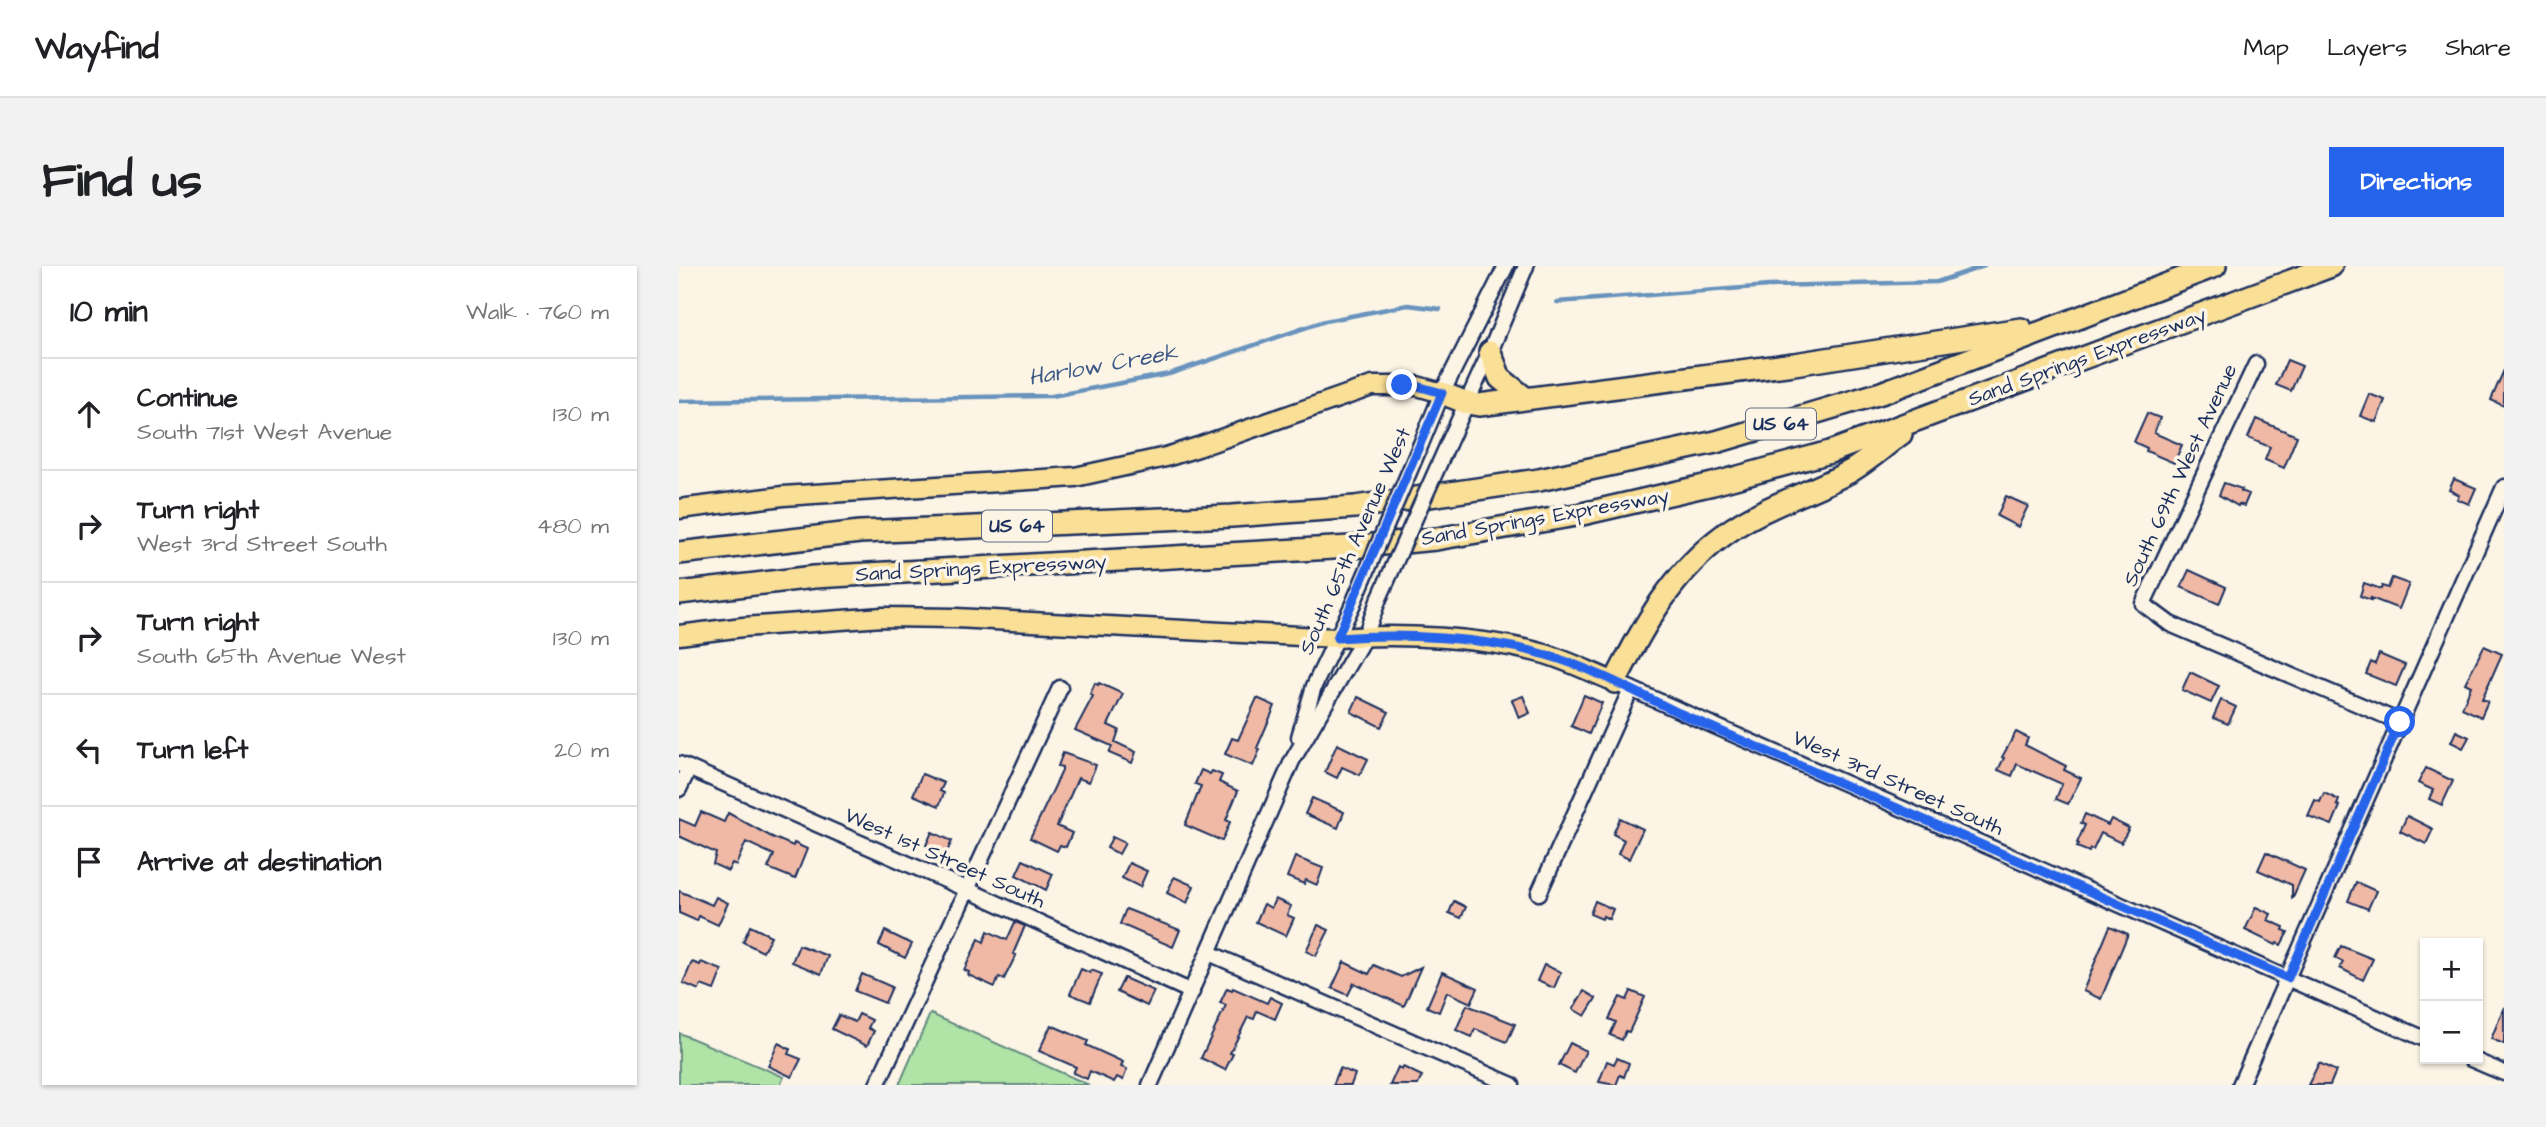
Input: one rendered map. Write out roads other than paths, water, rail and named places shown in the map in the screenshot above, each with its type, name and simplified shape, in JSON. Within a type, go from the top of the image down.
[{"type":"highway","name":"Sand Springs Expressway","points":[[679,553],[859,533],[1231,516],[1355,507],[1539,480],[1669,453],[1795,420],[1881,393],[2215,266]]},
{"type":"highway","name":"Sand Springs Expressway","points":[[679,593],[814,577],[1351,547],[1436,539],[1582,514],[1713,484],[1830,452],[2332,266]]},
{"type":"highway","points":[[1442,393],[1479,405],[1794,364],[2068,321]]},
{"type":"highway","points":[[1490,352],[1500,378],[1525,398]]},
{"type":"highway","points":[[1623,686],[1649,618],[1679,576],[1703,552],[1726,533],[1779,502],[1850,472],[1920,419]]},
{"type":"main road","points":[[679,509],[783,496],[1075,477],[1198,447],[1372,386],[1417,386],[1442,393]]},
{"type":"main road","name":"West 3rd Street South","points":[[679,635],[816,620],[908,617],[1337,638],[1399,636],[1529,650],[1548,655],[1623,686]]},
{"type":"street","name":"South 65th Avenue West","points":[[1292,761],[1314,686],[1352,606],[1442,393],[1506,266]]},
{"type":"street","name":"South 65th Avenue West","points":[[1150,1085],[1292,761],[1365,636],[1526,266]]},
{"type":"street","name":"South 69th West Avenue","points":[[2256,364],[2143,604],[2171,624],[2400,722]]},
{"type":"street","points":[[2240,1085],[2504,487]]},
{"type":"street","points":[[1539,893],[1623,686]]},
{"type":"street","name":"West 3rd Street South","points":[[1623,686],[1679,713],[2420,1037]]},
{"type":"street","points":[[877,1085],[1060,688]]},
{"type":"street","points":[[679,789],[684,766]]},
{"type":"street","name":"West 1st Street South","points":[[684,766],[968,890],[1192,992]]},
{"type":"street","points":[[1209,953],[1512,1085]]},
{"type":"street","points":[[2483,1064],[2504,1073]]},
{"type":"waterway","name":"Harlow Creek","points":[[1557,302],[1769,286],[1937,282],[1984,266]]},
{"type":"waterway","name":"Harlow Creek","points":[[679,401],[1052,396],[1169,374],[1325,321],[1408,305],[1440,309]]}]
